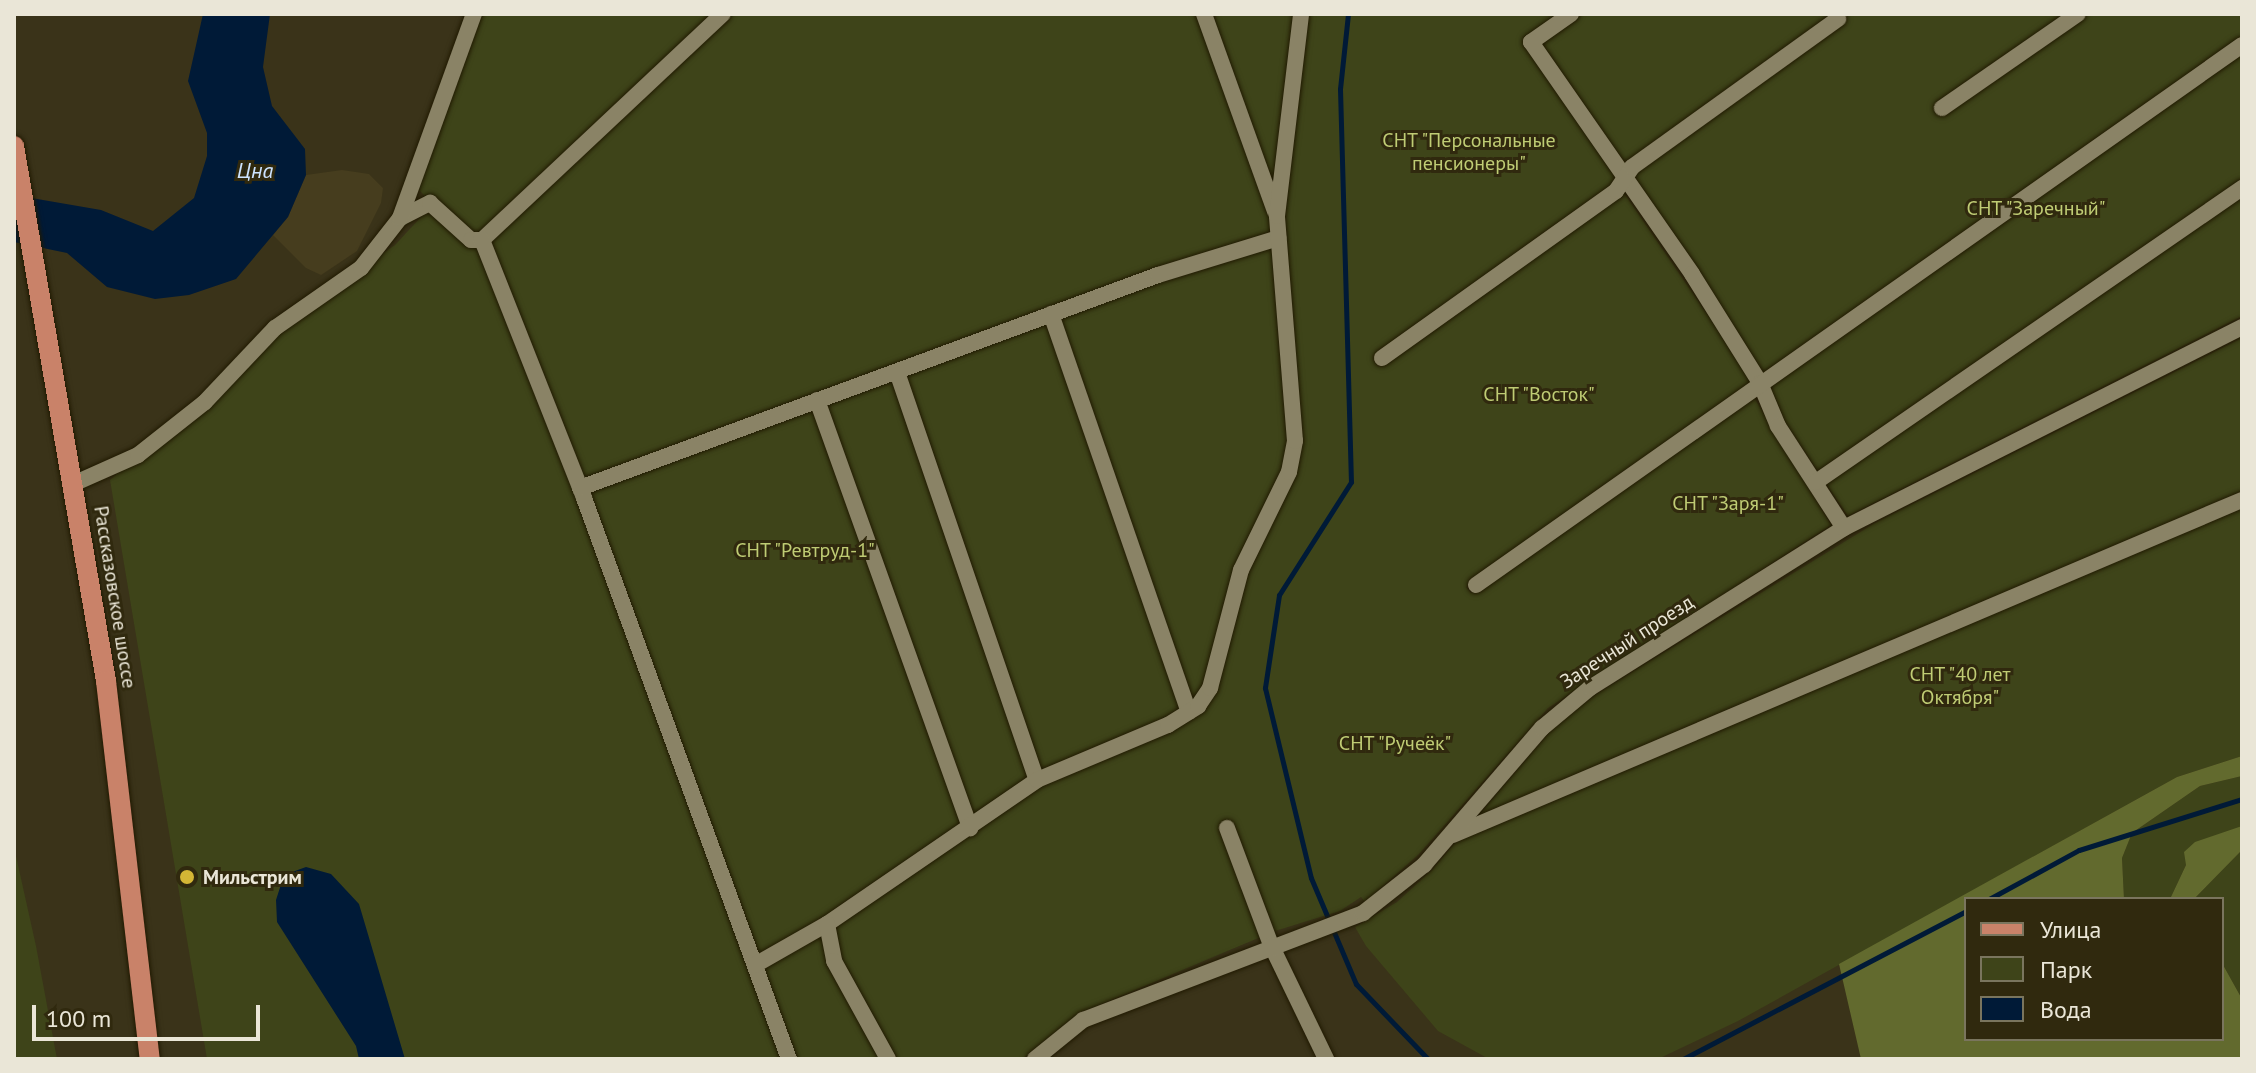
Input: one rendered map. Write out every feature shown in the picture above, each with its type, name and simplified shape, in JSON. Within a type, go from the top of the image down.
[{"type":"main road","name":"Рассказовское шоссе","points":[[14,146],[106,681],[150,1059]]},
{"type":"street","points":[[73,484],[138,455],[205,402],[275,328],[361,268],[400,218],[474,14]]},
{"type":"street","points":[[400,218],[430,203],[471,240],[482,240],[723,14]]},
{"type":"street","points":[[1204,14],[1277,216]]},
{"type":"street","points":[[755,965],[827,924],[1037,780],[1189,712],[1213,680],[1241,570],[1289,472],[1295,441],[1277,216],[1301,14]]},
{"type":"street","points":[[1571,14],[1531,42],[1760,383],[1778,426],[1844,528]]},
{"type":"street","points":[[1942,108],[2078,14]]},
{"type":"street","points":[[1382,358],[1616,191],[1632,167],[1718,102],[1838,19]]},
{"type":"street","points":[[1476,585],[2242,45]]},
{"type":"street","points":[[1816,482],[2242,188]]},
{"type":"street","points":[[580,488],[1051,314],[1278,238]]},
{"type":"street","points":[[482,240],[580,488],[789,1059]]},
{"type":"street","points":[[1051,314],[1189,712]]},
{"type":"street","name":"Заречный проезд","points":[[1035,1059],[1083,1020],[1271,945],[1363,913],[1424,865],[1564,706],[1844,528],[2242,327]]},
{"type":"street","points":[[897,372],[1037,780]]},
{"type":"street","points":[[817,400],[970,828]]},
{"type":"street","points":[[1452,835],[2242,500]]},
{"type":"street","points":[[1227,828],[1271,945],[1326,1059]]},
{"type":"street","points":[[827,924],[834,961],[888,1059]]},
{"type":"green space","name":"СНТ \"Ревтруд-1\"","points":[[475,14],[2242,14],[2242,316],[1848,516],[1619,174],[1613,189],[1377,356],[1378,367],[1624,193],[1754,383],[1466,587],[1471,593],[1753,396],[1831,525],[1548,708],[1419,854],[1365,902],[1361,897],[1340,911],[1275,931],[1078,1014],[1022,1059],[207,1059],[110,480],[220,386],[275,328],[395,245],[433,204],[411,182]]},
{"type":"green space","name":"СНТ \"40 лет Октября\"","points":[[2242,338],[2242,756],[2177,777],[1738,1021],[1658,1059],[1489,1059],[1438,1031],[1366,946],[1355,927],[1397,902],[1432,870],[1553,728],[1598,693],[1875,523]]},
{"type":"green space","points":[[2242,756],[2242,776],[2200,786],[2132,833],[2122,858],[2124,897],[1964,897],[1964,1041],[2224,1041],[2224,967],[2242,999],[2242,1059],[1861,1059],[1839,964],[2177,777]]},
{"type":"green space","points":[[2242,776],[2242,826],[2186,865],[2171,897],[2124,897],[2122,858],[2132,833],[2200,786]]},
{"type":"green space","points":[[2242,826],[2242,850],[2196,897],[2171,897],[2186,865],[2184,852],[2195,842]]},
{"type":"green space","points":[[14,847],[36,946],[57,1059],[14,1059]]},
{"type":"green space","points":[[2242,850],[2242,999],[2224,967],[2224,897],[2196,897]]},
{"type":"sand","points":[[342,170],[369,174],[383,188],[381,203],[357,251],[321,275],[306,268],[273,235],[288,217],[306,175]]},
{"type":"water","name":"Цна","points":[[203,14],[270,14],[263,67],[272,106],[305,149],[306,175],[288,217],[236,279],[189,295],[155,299],[107,287],[67,253],[14,242],[14,195],[101,210],[153,231],[194,198],[207,156],[207,133],[188,81]]},
{"type":"water","points":[[306,867],[331,874],[359,904],[405,1059],[359,1059],[356,1046],[277,922],[276,900],[284,875]]},
{"type":"waterway","points":[[1348,14],[1340,89],[1351,482],[1279,595],[1265,688],[1311,878],[1356,984],[1428,1059]]},
{"type":"waterway","points":[[1993,897],[2079,850],[2242,799]]},
{"type":"waterway","points":[[1683,1059],[1964,912]]},
{"type":"place","name":"Мильстрим","points":[[187,877]]},
{"type":"park label","name":"СНТ \"Персональные пенсионеры\"","points":[[1469,152]]},
{"type":"park label","name":"СНТ \"Заречный\"","points":[[2036,208]]},
{"type":"park label","name":"СНТ \"Восток\"","points":[[1539,394]]},
{"type":"park label","name":"СНТ \"Заря-1\"","points":[[1728,503]]},
{"type":"park label","name":"СНТ \"Ручеёк\"","points":[[1395,743]]}]
